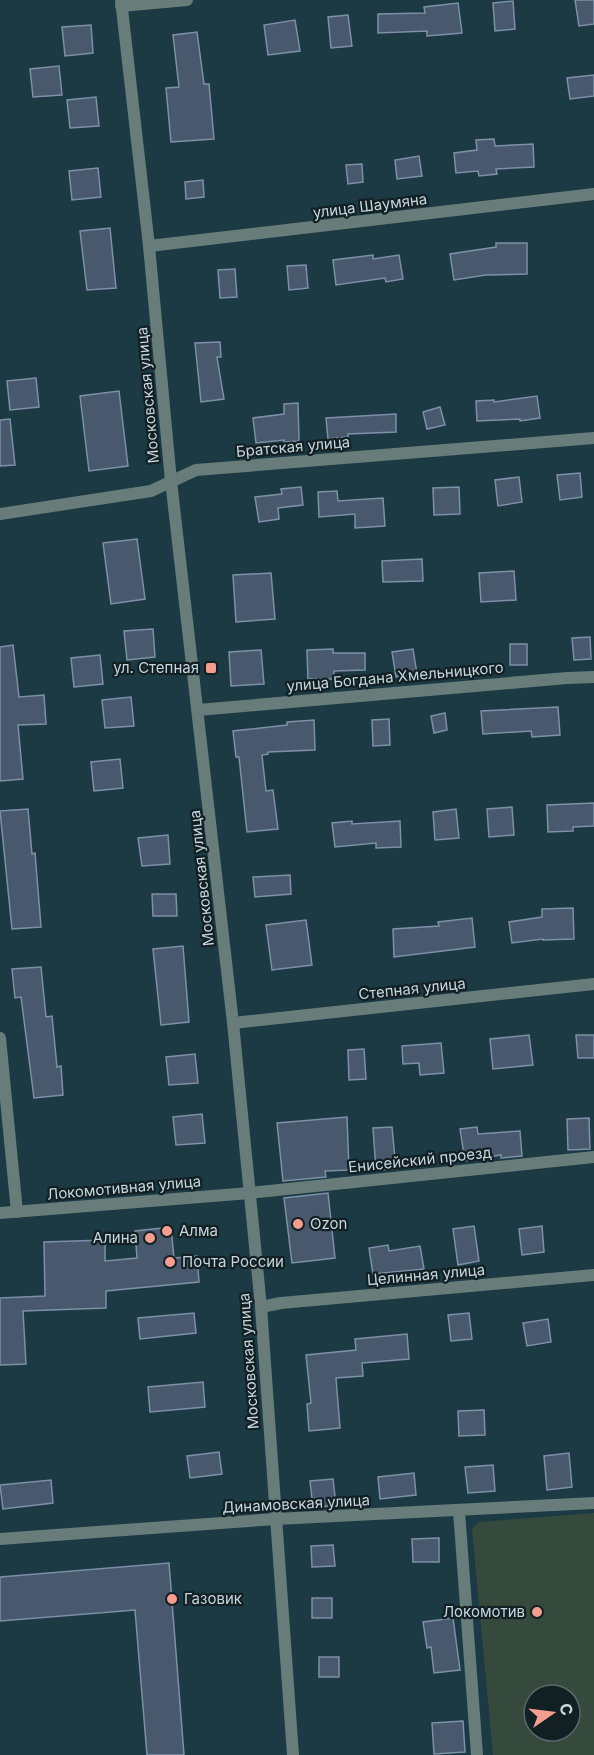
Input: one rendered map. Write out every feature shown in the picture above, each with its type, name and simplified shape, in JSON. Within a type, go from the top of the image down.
[{"type":"street","points":[[121,3],[187,0]]},
{"type":"street","name":"Московская улица","points":[[121,3],[149,246],[171,482],[233,1023],[250,1193],[261,1307],[293,1755]]},
{"type":"street","name":"улица Шаумяна","points":[[149,246],[594,194]]},
{"type":"street","name":"Братская улица","points":[[0,514],[151,491],[196,470],[594,438]]},
{"type":"street","name":"улица Богдана Хмельницкого","points":[[198,710],[594,677]]},
{"type":"street","name":"Степная улица","points":[[233,1023],[594,984]]},
{"type":"street","points":[[0,1038],[17,1212]]},
{"type":"street","name":"Енисейский проезд","points":[[250,1193],[594,1157]]},
{"type":"street","name":"Локомотивная улица","points":[[0,1213],[250,1193]]},
{"type":"street","name":"Целинная улица","points":[[261,1307],[594,1275]]},
{"type":"street","name":"Динамовская улица","points":[[0,1539],[276,1519],[594,1503]]},
{"type":"street","points":[[459,1511],[477,1755]]},
{"type":"green space","name":"Локомотив","points":[[594,1513],[594,1755],[493,1755],[472,1529],[479,1522]]},
{"type":"building","points":[[575,0],[594,0],[594,24],[579,26]]},
{"type":"building","points":[[513,1],[515,29],[495,31],[493,3]]},
{"type":"building","points":[[458,3],[462,33],[427,36],[427,31],[378,33],[378,14],[425,13],[424,7]]},
{"type":"building","points":[[348,15],[352,46],[331,48],[328,17]]},
{"type":"building","points":[[295,20],[300,51],[268,55],[264,25]]},
{"type":"building","points":[[91,25],[93,53],[65,56],[62,27]]},
{"type":"building","points":[[197,32],[204,84],[209,84],[214,139],[171,142],[166,88],[179,87],[173,35]]},
{"type":"building","points":[[59,66],[62,95],[33,97],[30,69]]},
{"type":"building","points":[[594,75],[594,96],[570,99],[567,78]]},
{"type":"building","points":[[96,97],[99,126],[70,128],[67,100]]},
{"type":"building","points":[[494,139],[495,146],[533,144],[534,167],[496,169],[497,174],[479,176],[478,171],[456,173],[454,153],[477,150],[476,140]]},
{"type":"building","points":[[419,156],[422,176],[397,179],[395,160]]},
{"type":"building","points":[[362,164],[363,182],[348,184],[346,165]]},
{"type":"building","points":[[98,168],[101,197],[72,200],[69,171]]},
{"type":"building","points":[[203,180],[204,197],[186,199],[185,182]]},
{"type":"building","points":[[110,228],[116,288],[87,290],[80,231]]},
{"type":"building","points":[[496,243],[527,243],[527,274],[486,275],[454,280],[450,254],[496,247]]},
{"type":"building","points":[[373,255],[373,259],[399,255],[403,279],[386,282],[385,278],[336,285],[333,260]]},
{"type":"building","points":[[306,265],[308,288],[289,290],[287,266]]},
{"type":"building","points":[[235,269],[237,297],[220,298],[218,270]]},
{"type":"building","points":[[220,342],[221,357],[217,357],[224,399],[201,402],[195,343]]},
{"type":"building","points":[[36,378],[39,407],[10,410],[7,381]]},
{"type":"building","points":[[119,391],[128,466],[89,471],[80,396]]},
{"type":"building","points":[[537,396],[540,418],[520,421],[520,419],[477,421],[476,401],[494,400],[494,402]]},
{"type":"building","points":[[298,403],[299,441],[256,443],[253,418],[284,414],[284,404]]},
{"type":"building","points":[[440,407],[445,425],[427,429],[423,412]]},
{"type":"building","points":[[396,414],[396,432],[348,434],[348,437],[328,439],[326,418]]},
{"type":"building","points":[[10,419],[15,465],[0,466],[0,420]]},
{"type":"building","points":[[580,473],[582,497],[560,500],[557,475]]},
{"type":"building","points":[[519,477],[522,502],[498,506],[495,480]]},
{"type":"building","points":[[301,487],[303,505],[278,508],[279,519],[259,522],[255,497],[282,494],[281,489]]},
{"type":"building","points":[[459,487],[460,514],[434,515],[433,488]]},
{"type":"building","points":[[337,491],[338,501],[383,498],[385,526],[355,528],[355,514],[319,517],[318,492]]},
{"type":"building","points":[[137,539],[145,599],[111,604],[103,543]]},
{"type":"building","points":[[422,559],[423,581],[383,582],[382,561]]},
{"type":"building","points":[[514,571],[516,600],[481,602],[479,573]]},
{"type":"building","points":[[271,573],[275,619],[236,622],[233,575]]},
{"type":"building","points":[[153,629],[155,657],[127,660],[124,631]]},
{"type":"building","points":[[590,637],[591,659],[574,660],[572,638]]},
{"type":"building","points":[[510,644],[527,644],[527,665],[510,665]]},
{"type":"building","points":[[13,645],[19,697],[44,695],[46,724],[18,725],[23,779],[0,781],[0,647]]},
{"type":"building","points":[[333,649],[333,653],[365,653],[365,670],[334,671],[334,679],[308,679],[307,650]]},
{"type":"building","points":[[413,649],[417,674],[396,677],[392,652]]},
{"type":"building","points":[[261,650],[264,684],[231,686],[229,652]]},
{"type":"building","points":[[100,655],[103,684],[74,687],[71,658]]},
{"type":"building","points":[[131,697],[134,726],[105,728],[102,700]]},
{"type":"building","points":[[558,707],[560,735],[532,737],[531,731],[483,734],[481,711]]},
{"type":"building","points":[[445,713],[447,730],[434,733],[431,716]]},
{"type":"building","points":[[389,719],[390,745],[373,746],[372,720]]},
{"type":"building","points":[[314,720],[315,750],[268,752],[262,755],[266,791],[273,790],[278,829],[247,832],[239,757],[236,757],[233,731]]},
{"type":"building","points":[[120,759],[123,788],[94,791],[91,762]]},
{"type":"building","points":[[594,803],[594,826],[573,827],[573,831],[548,832],[547,805]]},
{"type":"building","points":[[512,807],[514,835],[489,837],[487,809]]},
{"type":"building","points":[[28,809],[32,854],[35,853],[41,927],[12,929],[0,811]]},
{"type":"building","points":[[456,809],[459,838],[435,840],[433,812]]},
{"type":"building","points":[[352,821],[352,824],[400,821],[401,847],[376,848],[376,843],[335,847],[332,823]]},
{"type":"building","points":[[168,835],[170,864],[142,866],[138,838]]},
{"type":"building","points":[[290,875],[291,894],[255,897],[253,877]]},
{"type":"building","points":[[152,894],[176,894],[177,916],[153,916]]},
{"type":"building","points":[[573,908],[574,939],[543,939],[512,943],[509,922],[542,917],[542,909]]},
{"type":"building","points":[[472,918],[475,947],[394,957],[393,929],[439,926],[438,922]]},
{"type":"building","points":[[306,920],[312,965],[272,970],[266,925]]},
{"type":"building","points":[[183,946],[189,1022],[161,1025],[153,949]]},
{"type":"building","points":[[41,967],[46,1017],[52,1016],[57,1067],[61,1066],[63,1095],[34,1098],[21,997],[15,998],[12,969]]},
{"type":"building","points":[[529,1035],[533,1065],[493,1069],[490,1039]]},
{"type":"building","points":[[576,1035],[594,1035],[594,1058],[578,1058]]},
{"type":"building","points":[[441,1043],[444,1073],[420,1075],[419,1063],[403,1064],[402,1046]]},
{"type":"building","points":[[364,1049],[366,1079],[349,1080],[348,1050]]},
{"type":"building","points":[[195,1054],[198,1083],[169,1085],[166,1057]]},
{"type":"building","points":[[202,1114],[205,1143],[176,1145],[173,1117]]},
{"type":"building","points":[[347,1117],[349,1170],[325,1171],[326,1177],[283,1181],[277,1123]]},
{"type":"building","points":[[589,1118],[590,1149],[568,1150],[567,1119]]},
{"type":"building","points":[[392,1127],[396,1169],[376,1170],[373,1128]]},
{"type":"building","points":[[477,1127],[478,1134],[520,1131],[522,1156],[501,1158],[501,1155],[465,1161],[460,1129]]},
{"type":"building","points":[[328,1193],[335,1258],[292,1263],[284,1198]]},
{"type":"building","points":[[474,1226],[479,1261],[458,1265],[453,1229]]},
{"type":"building","points":[[542,1226],[544,1252],[522,1255],[519,1229]]},
{"type":"building","points":[[171,1227],[174,1258],[197,1256],[199,1282],[106,1291],[106,1308],[23,1311],[26,1364],[0,1365],[0,1298],[45,1296],[44,1242],[105,1240],[105,1261],[137,1258],[135,1231]]},
{"type":"building","points":[[388,1245],[389,1251],[420,1246],[424,1269],[373,1274],[369,1248]]},
{"type":"building","points":[[194,1313],[196,1333],[140,1339],[138,1318]]},
{"type":"building","points":[[469,1313],[472,1339],[451,1341],[448,1315]]},
{"type":"building","points":[[548,1319],[551,1342],[527,1346],[523,1323]]},
{"type":"building","points":[[407,1334],[409,1359],[362,1363],[363,1376],[336,1378],[340,1428],[309,1431],[307,1404],[311,1403],[306,1355],[356,1350],[355,1339]]},
{"type":"building","points":[[203,1382],[205,1407],[150,1412],[148,1387]]},
{"type":"building","points":[[484,1410],[485,1435],[459,1436],[458,1411]]},
{"type":"building","points":[[219,1452],[222,1474],[190,1478],[187,1456]]},
{"type":"building","points":[[569,1453],[572,1487],[547,1490],[544,1456]]},
{"type":"building","points":[[493,1465],[495,1491],[468,1493],[465,1467]]},
{"type":"building","points":[[414,1473],[416,1495],[380,1499],[378,1477]]},
{"type":"building","points":[[333,1479],[336,1505],[313,1508],[310,1481]]},
{"type":"building","points":[[51,1480],[53,1503],[3,1509],[0,1485]]},
{"type":"building","points":[[439,1538],[439,1562],[413,1562],[412,1539]]},
{"type":"building","points":[[333,1545],[335,1566],[312,1567],[311,1546]]},
{"type":"building","points":[[169,1563],[184,1755],[147,1755],[135,1610],[0,1621],[0,1577]]},
{"type":"building","points":[[312,1598],[332,1598],[332,1618],[312,1618]]},
{"type":"building","points":[[453,1618],[460,1670],[434,1673],[431,1647],[427,1648],[423,1622]]},
{"type":"building","points":[[319,1657],[339,1657],[339,1677],[319,1677]]},
{"type":"building","points":[[463,1721],[465,1752],[434,1754],[432,1723]]},
{"type":"place","name":"ул. Степная","points":[[211,668]]},
{"type":"place","name":"Ozon","points":[[298,1224]]},
{"type":"place","name":"Алма","points":[[167,1231]]},
{"type":"place","name":"Алина","points":[[150,1238]]},
{"type":"place","name":"Почта России","points":[[170,1262]]},
{"type":"place","name":"Газовик","points":[[172,1599]]},
{"type":"place","name":"Локомотив","points":[[537,1612]]}]
